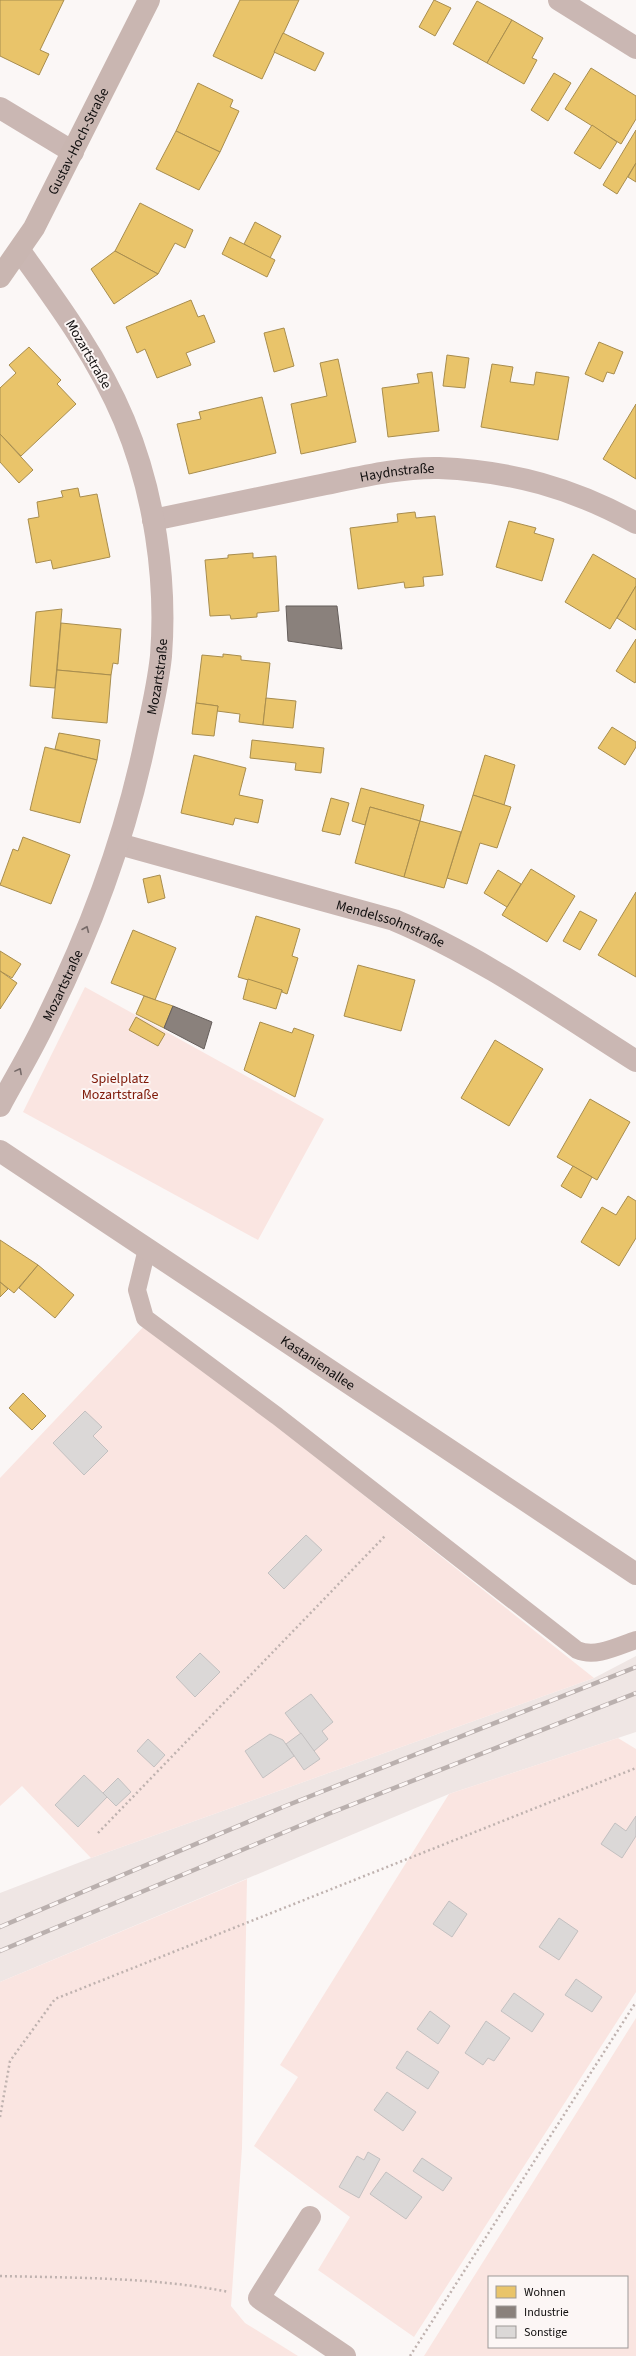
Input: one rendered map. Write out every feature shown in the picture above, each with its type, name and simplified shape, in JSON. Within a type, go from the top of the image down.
[{"type":"main road","name":"Gustav-Hoch-Straße","points":[[0,277],[20,251],[73,152],[149,0]]},
{"type":"street","points":[[559,0],[636,48]]},
{"type":"street","points":[[0,108],[73,152]]},
{"type":"street","name":"Mozartstraße","points":[[0,1106],[48,1016],[93,912],[119,844],[135,791],[155,698],[161,655],[159,565],[153,520],[138,457],[124,420],[109,387],[75,327],[20,251]]},
{"type":"street","name":"Haydnstraße","points":[[153,520],[357,478],[438,468],[520,477],[553,485],[592,501],[636,523]]},
{"type":"street","name":"Mendelssohnstraße","points":[[119,844],[394,920],[439,939],[471,957],[636,1061]]},
{"type":"street","name":"Kastanienallee","points":[[0,1151],[636,1574]]},
{"type":"street","points":[[310,2217],[259,2298],[345,2356]]},
{"type":"lane","points":[[147,1249],[137,1290],[145,1318],[405,1515],[577,1650],[586,1654],[598,1652],[636,1640]]},
{"type":"path","points":[[98,1833],[405,1515]]},
{"type":"path","points":[[0,2117],[10,2061],[55,1999],[636,1768]]},
{"type":"path","points":[[410,2356],[636,2002]]},
{"type":"path","points":[[0,2276],[99,2278],[189,2284],[259,2298]]},
{"type":"shaded area","points":[[636,1656],[636,1732],[449,1794],[0,1982],[0,1893],[91,1858],[594,1678]]},
{"type":"green space","name":"Spielplatz Mozartstraße","points":[[85,987],[324,1119],[258,1240],[23,1112]]},
{"type":"green space","points":[[147,1323],[594,1678],[91,1858],[22,1786],[0,1806],[0,1478]]},
{"type":"green space","points":[[618,1738],[636,1749],[636,1992],[414,2337],[318,2270],[350,2217],[254,2146],[298,2077],[280,2065],[449,1794]]},
{"type":"green space","points":[[247,1879],[242,2148],[231,2306],[245,2323],[298,2356],[0,2356],[0,1982]]},
{"type":"green space","points":[[636,2018],[636,2356],[424,2356]]},
{"type":"building: Wohnen","points":[[0,0],[64,0],[40,50],[49,54],[39,75],[0,56]]},
{"type":"building: Wohnen","points":[[240,0],[299,0],[262,79],[213,56]]},
{"type":"building: Wohnen","points":[[434,0],[451,8],[435,36],[419,27]]},
{"type":"building: Wohnen","points":[[477,1],[512,20],[487,63],[453,44]]},
{"type":"building: Wohnen","points":[[512,20],[543,38],[532,58],[537,60],[524,84],[487,63]]},
{"type":"building: Wohnen","points":[[283,33],[324,53],[315,71],[274,52]]},
{"type":"building: Wohnen","points":[[591,68],[636,96],[636,119],[621,144],[565,109]]},
{"type":"building: Wohnen","points":[[554,73],[571,83],[548,121],[531,110]]},
{"type":"building: Wohnen","points":[[198,83],[233,100],[230,107],[239,111],[220,152],[176,131]]},
{"type":"building: Wohnen","points":[[592,125],[617,142],[600,169],[574,153]]},
{"type":"building: Wohnen","points":[[636,130],[636,163],[617,194],[603,185]]},
{"type":"building: Wohnen","points":[[176,131],[220,152],[199,190],[156,169]]},
{"type":"building: Wohnen","points":[[636,163],[636,182],[628,177]]},
{"type":"building: Wohnen","points":[[140,203],[193,230],[185,248],[175,243],[158,274],[115,251]]},
{"type":"building: Wohnen","points":[[255,222],[281,236],[270,258],[244,244]]},
{"type":"building: Wohnen","points":[[230,237],[275,260],[267,277],[222,254]]},
{"type":"building: Wohnen","points":[[115,251],[158,274],[114,304],[91,269]]},
{"type":"building: Wohnen","points":[[191,300],[198,317],[204,315],[215,342],[186,353],[191,365],[157,378],[145,349],[137,353],[126,327]]},
{"type":"building: Wohnen","points":[[284,328],[294,366],[274,372],[264,333]]},
{"type":"building: Wohnen","points":[[599,342],[623,352],[614,374],[607,372],[603,382],[585,374]]},
{"type":"building: Wohnen","points":[[29,347],[61,380],[57,384],[76,404],[21,456],[0,434],[0,388],[16,373],[9,365]]},
{"type":"building: Wohnen","points":[[447,355],[469,358],[465,388],[443,386]]},
{"type":"building: Wohnen","points":[[338,359],[356,442],[301,454],[291,404],[327,396],[320,363]]},
{"type":"building: Wohnen","points":[[492,364],[513,367],[510,382],[534,385],[536,372],[569,377],[558,440],[481,427]]},
{"type":"building: Wohnen","points":[[432,372],[439,431],[388,437],[382,388],[419,383],[417,374]]},
{"type":"building: Wohnen","points":[[262,397],[276,453],[189,474],[177,424],[201,419],[199,412]]},
{"type":"building: Wohnen","points":[[636,404],[636,479],[603,459]]},
{"type":"building: Wohnen","points":[[0,434],[33,470],[19,483],[0,462]]},
{"type":"building: Wohnen","points":[[78,488],[80,497],[97,494],[110,557],[53,569],[51,560],[36,563],[28,519],[39,517],[37,502],[63,497],[61,491]]},
{"type":"building: Wohnen","points":[[415,512],[416,518],[435,516],[443,575],[423,577],[424,586],[405,588],[404,582],[358,589],[350,528],[398,522],[397,514]]},
{"type":"building: Wohnen","points":[[509,521],[536,528],[534,533],[554,539],[542,581],[496,567]]},
{"type":"building: Wohnen","points":[[253,553],[253,558],[276,556],[279,611],[257,613],[257,617],[231,619],[230,615],[210,616],[205,560],[228,558],[228,555]]},
{"type":"building: Wohnen","points":[[593,554],[636,579],[636,586],[610,629],[565,602]]},
{"type":"building: Wohnen","points":[[636,586],[636,630],[617,618]]},
{"type":"building: Wohnen","points":[[62,609],[55,688],[30,686],[36,612]]},
{"type":"building: Wohnen","points":[[61,623],[121,629],[118,664],[113,663],[111,675],[57,670]]},
{"type":"building: Wohnen","points":[[636,639],[636,681],[635,683],[616,671]]},
{"type":"building: Wohnen","points":[[223,654],[241,656],[241,660],[270,663],[263,725],[239,722],[240,714],[217,711],[218,706],[196,703],[202,655],[223,657]]},
{"type":"building: Wohnen","points":[[57,670],[111,675],[107,723],[52,718]]},
{"type":"building: Wohnen","points":[[266,698],[296,701],[293,728],[263,725]]},
{"type":"building: Wohnen","points":[[196,703],[218,706],[214,736],[192,734]]},
{"type":"building: Wohnen","points":[[612,727],[636,742],[636,747],[625,765],[598,748]]},
{"type":"building: Wohnen","points":[[59,733],[100,740],[97,760],[55,749]]},
{"type":"building: Wohnen","points":[[252,740],[324,748],[321,773],[295,770],[296,763],[250,758]]},
{"type":"building: Wohnen","points":[[45,747],[97,760],[80,823],[30,810]]},
{"type":"building: Wohnen","points":[[194,755],[246,768],[239,795],[263,800],[258,823],[235,818],[233,825],[181,813]]},
{"type":"building: Wohnen","points":[[485,755],[515,765],[504,805],[473,795]]},
{"type":"building: Wohnen","points":[[361,788],[424,805],[420,821],[370,807],[365,825],[352,821]]},
{"type":"building: Wohnen","points":[[473,795],[511,807],[497,848],[480,843],[467,884],[447,878]]},
{"type":"building: Wohnen","points":[[331,798],[349,803],[340,835],[322,831]]},
{"type":"building: Wohnen","points":[[370,807],[420,821],[404,877],[355,863]]},
{"type":"building: Wohnen","points":[[420,821],[461,832],[444,888],[404,877]]},
{"type":"building: Wohnen","points":[[23,837],[70,855],[51,904],[0,885],[13,849],[18,851]]},
{"type":"building: Wohnen","points":[[531,869],[575,896],[547,942],[502,915]]},
{"type":"building: Wohnen","points":[[498,870],[521,884],[507,907],[484,893]]},
{"type":"building: Wohnen","points":[[160,875],[165,898],[148,903],[143,879]]},
{"type":"building: Wohnen","points":[[636,892],[636,977],[598,955]]},
{"type":"building: Wohnen","points":[[580,911],[597,920],[580,950],[563,941]]},
{"type":"building: Wohnen","points":[[256,916],[300,929],[292,956],[298,958],[287,994],[282,992],[282,990],[238,977]]},
{"type":"building: Wohnen","points":[[133,930],[176,948],[155,1000],[111,983]]},
{"type":"building: Wohnen","points":[[0,951],[21,964],[12,978],[0,971]]},
{"type":"building: Wohnen","points":[[358,965],[415,980],[401,1031],[344,1016]]},
{"type":"building: Wohnen","points":[[0,971],[17,983],[0,1009]]},
{"type":"building: Wohnen","points":[[248,979],[282,990],[276,1009],[243,999]]},
{"type":"building: Wohnen","points":[[144,996],[173,1006],[164,1028],[136,1014]]},
{"type":"building: Wohnen","points":[[136,1017],[165,1034],[158,1046],[129,1030]]},
{"type":"building: Wohnen","points":[[260,1022],[292,1033],[294,1028],[314,1035],[295,1097],[244,1070]]},
{"type":"building: Wohnen","points":[[495,1040],[543,1069],[509,1126],[461,1098]]},
{"type":"building: Wohnen","points":[[590,1099],[630,1122],[597,1180],[557,1157]]},
{"type":"building: Wohnen","points":[[573,1166],[592,1177],[581,1198],[561,1186]]},
{"type":"building: Wohnen","points":[[628,1196],[636,1201],[636,1238],[619,1266],[581,1242],[602,1207],[616,1215]]},
{"type":"building: Wohnen","points":[[0,1240],[38,1265],[14,1293],[0,1282]]},
{"type":"building: Wohnen","points":[[38,1265],[74,1295],[55,1318],[19,1288]]},
{"type":"building: Wohnen","points":[[0,1282],[8,1289],[0,1297]]},
{"type":"building: Wohnen","points":[[23,1393],[46,1416],[32,1430],[9,1408]]},
{"type":"building: Industrie","points":[[286,606],[337,606],[342,649],[288,641]]},
{"type":"building: Industrie","points":[[173,1006],[212,1022],[204,1049],[164,1028]]},
{"type":"building: Sonstige","points":[[85,1411],[102,1427],[93,1436],[108,1451],[84,1475],[53,1443]]},
{"type":"building: Sonstige","points":[[306,1535],[322,1550],[284,1589],[268,1573]]},
{"type":"building: Sonstige","points":[[200,1653],[220,1672],[195,1697],[176,1677]]},
{"type":"building: Sonstige","points":[[311,1694],[333,1722],[322,1731],[328,1739],[314,1751],[285,1713]]},
{"type":"building: Sonstige","points":[[301,1733],[320,1759],[304,1770],[286,1744]]},
{"type":"building: Sonstige","points":[[270,1734],[283,1740],[294,1756],[263,1778],[245,1751]]},
{"type":"building: Sonstige","points":[[148,1739],[165,1755],[154,1767],[137,1751]]},
{"type":"building: Sonstige","points":[[84,1775],[107,1797],[78,1827],[55,1805]]},
{"type":"building: Sonstige","points":[[118,1778],[131,1792],[116,1806],[103,1793]]},
{"type":"building: Sonstige","points":[[636,1816],[636,1836],[622,1858],[601,1844],[615,1823],[626,1831]]},
{"type":"building: Sonstige","points":[[449,1901],[467,1914],[452,1937],[433,1924]]},
{"type":"building: Sonstige","points":[[559,1918],[578,1931],[559,1960],[539,1947]]},
{"type":"building: Sonstige","points":[[576,1979],[602,1997],[592,2012],[565,1995]]},
{"type":"building: Sonstige","points":[[514,1993],[544,2014],[532,2032],[501,2011]]},
{"type":"building: Sonstige","points":[[430,2011],[450,2026],[438,2044],[417,2029]]},
{"type":"building: Sonstige","points":[[486,2021],[510,2038],[494,2061],[488,2058],[483,2065],[465,2053]]},
{"type":"building: Sonstige","points":[[407,2051],[439,2072],[428,2089],[396,2068]]},
{"type":"building: Sonstige","points":[[387,2092],[416,2112],[403,2131],[374,2110]]},
{"type":"building: Sonstige","points":[[368,2152],[380,2159],[359,2198],[339,2187],[357,2156],[364,2160]]},
{"type":"building: Sonstige","points":[[422,2158],[452,2178],[443,2191],[413,2171]]},
{"type":"building: Sonstige","points":[[386,2172],[422,2197],[406,2219],[370,2194]]},
{"type":"railway","points":[[0,1927],[283,1807],[636,1667]]},
{"type":"railway","points":[[0,1951],[328,1814],[636,1693]]}]
